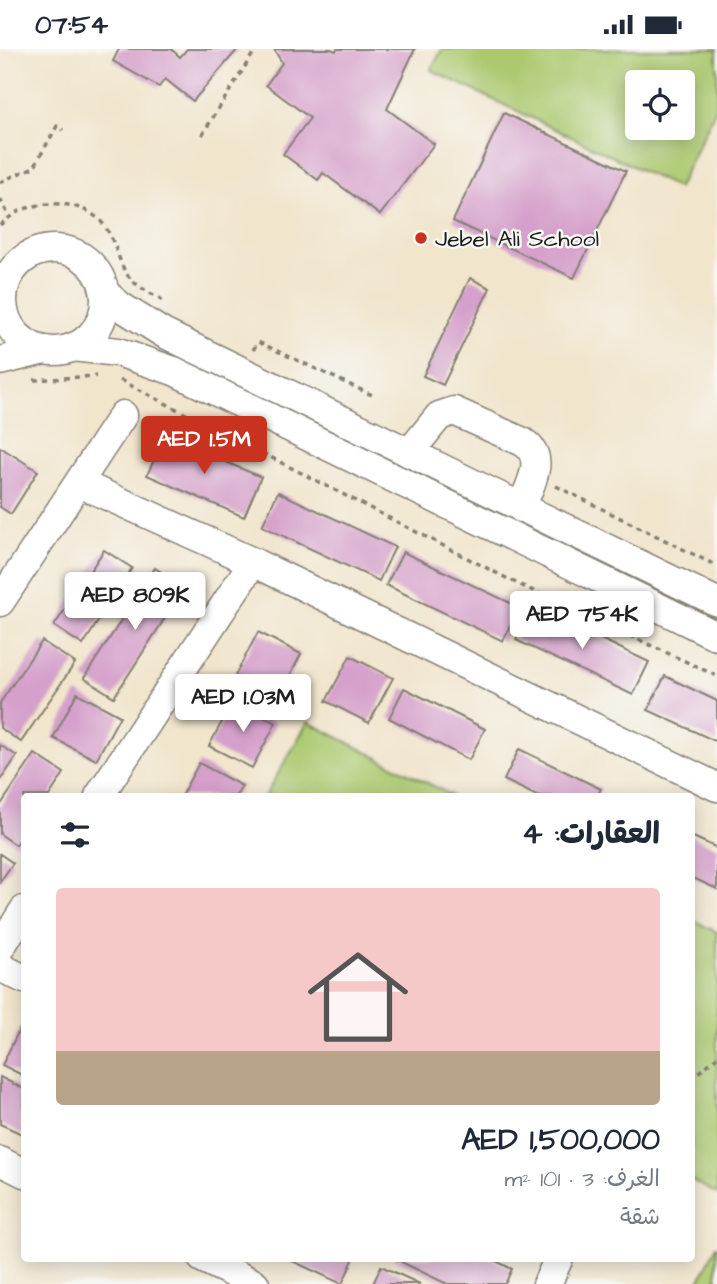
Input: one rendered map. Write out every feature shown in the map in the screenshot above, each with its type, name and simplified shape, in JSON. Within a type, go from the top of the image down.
[{"type":"street","points":[[62,249],[86,260],[102,281],[105,293],[101,320],[85,341],[59,351],[31,345],[19,337],[2,315],[8,280],[17,266],[30,256],[45,250],[62,249]]},
{"type":"street","points":[[105,293],[155,329],[717,602]]},
{"type":"street","points":[[73,347],[126,354],[174,371],[717,636]]},
{"type":"street","points":[[0,361],[45,349]]},
{"type":"street","points":[[409,453],[439,416],[454,411],[531,448],[537,465],[521,509]]},
{"type":"street","points":[[0,602],[123,415]]},
{"type":"street","points":[[79,483],[253,562],[717,787]]},
{"type":"street","points":[[101,793],[253,562]]},
{"type":"street","points":[[0,948],[21,915]]},
{"type":"street","points":[[0,967],[21,978]]},
{"type":"street","points":[[0,1161],[21,1172]]},
{"type":"street","points":[[210,1262],[255,1284]]},
{"type":"street","points":[[547,1284],[557,1262]]},
{"type":"path","points":[[202,135],[257,49]]},
{"type":"path","points":[[0,182],[34,167],[57,126],[63,130]]},
{"type":"path","points":[[0,199],[10,218]]},
{"type":"path","points":[[0,225],[19,211],[46,204],[68,205],[93,214],[105,226],[126,272],[139,287],[160,299],[156,307]]},
{"type":"path","points":[[247,359],[258,342],[372,395]]},
{"type":"path","points":[[25,380],[103,375]]},
{"type":"path","points":[[112,378],[159,399],[514,582],[717,676]]},
{"type":"path","points":[[533,475],[717,566]]},
{"type":"path","points":[[695,1076],[717,1057]]},
{"type":"green space","points":[[442,49],[717,49],[717,106],[678,188],[431,70]]},
{"type":"green space","points":[[308,722],[447,793],[267,793]]},
{"type":"green space","points":[[695,921],[717,932],[717,1194],[695,1182]]},
{"type":"green space","points":[[717,1245],[717,1284],[698,1284]]},
{"type":"building","points":[[119,49],[171,49],[180,57],[187,49],[238,49],[193,101],[165,79],[159,87],[113,61]]},
{"type":"building","points":[[274,49],[415,49],[387,109],[434,144],[380,215],[323,173],[318,180],[283,154],[310,118],[266,85],[282,63]]},
{"type":"building","points":[[504,113],[626,171],[574,278],[453,221]]},
{"type":"building","points":[[470,278],[490,288],[443,385],[423,376]]},
{"type":"building","points":[[165,436],[261,477],[244,517],[147,475]]},
{"type":"building","points":[[0,447],[38,471],[11,514],[0,507]]},
{"type":"building","points":[[278,492],[395,547],[379,581],[262,526]]},
{"type":"building","points":[[104,550],[132,568],[83,645],[54,626]]},
{"type":"building","points":[[403,552],[519,607],[503,641],[386,585]]},
{"type":"building","points":[[155,568],[185,587],[114,697],[84,678]]},
{"type":"building","points":[[532,606],[649,662],[633,695],[516,640]]},
{"type":"building","points":[[258,632],[301,654],[278,699],[235,676]]},
{"type":"building","points":[[42,641],[75,663],[21,742],[0,728],[0,703]]},
{"type":"building","points":[[350,656],[393,678],[369,723],[326,701]]},
{"type":"building","points":[[665,676],[717,701],[717,742],[648,710]]},
{"type":"building","points":[[404,688],[485,729],[469,760],[389,718]]},
{"type":"building","points":[[77,693],[120,716],[96,760],[53,738]]},
{"type":"building","points":[[233,701],[276,723],[252,768],[209,746]]},
{"type":"building","points":[[0,745],[17,756],[0,781]]},
{"type":"building","points":[[519,749],[601,789],[599,793],[531,793],[504,780]]},
{"type":"building","points":[[35,754],[64,773],[51,793],[21,793],[21,838],[16,845],[0,834],[0,806]]},
{"type":"building","points":[[199,763],[242,786],[238,793],[183,793]]},
{"type":"building","points":[[695,838],[717,848],[717,889],[695,879]]},
{"type":"building","points":[[0,854],[13,863],[0,882]]},
{"type":"building","points":[[20,1028],[21,1028],[21,1074],[2,1065]]},
{"type":"building","points":[[0,1077],[21,1088],[21,1134],[0,1124]]},
{"type":"building","points":[[295,1262],[352,1262],[342,1284]]},
{"type":"building","points":[[401,1262],[498,1262],[512,1269],[505,1284],[447,1284]]},
{"type":"building","points":[[381,1266],[420,1284],[373,1284]]},
{"type":"place","name":"Jebel Ali School","points":[[421,238]]}]
